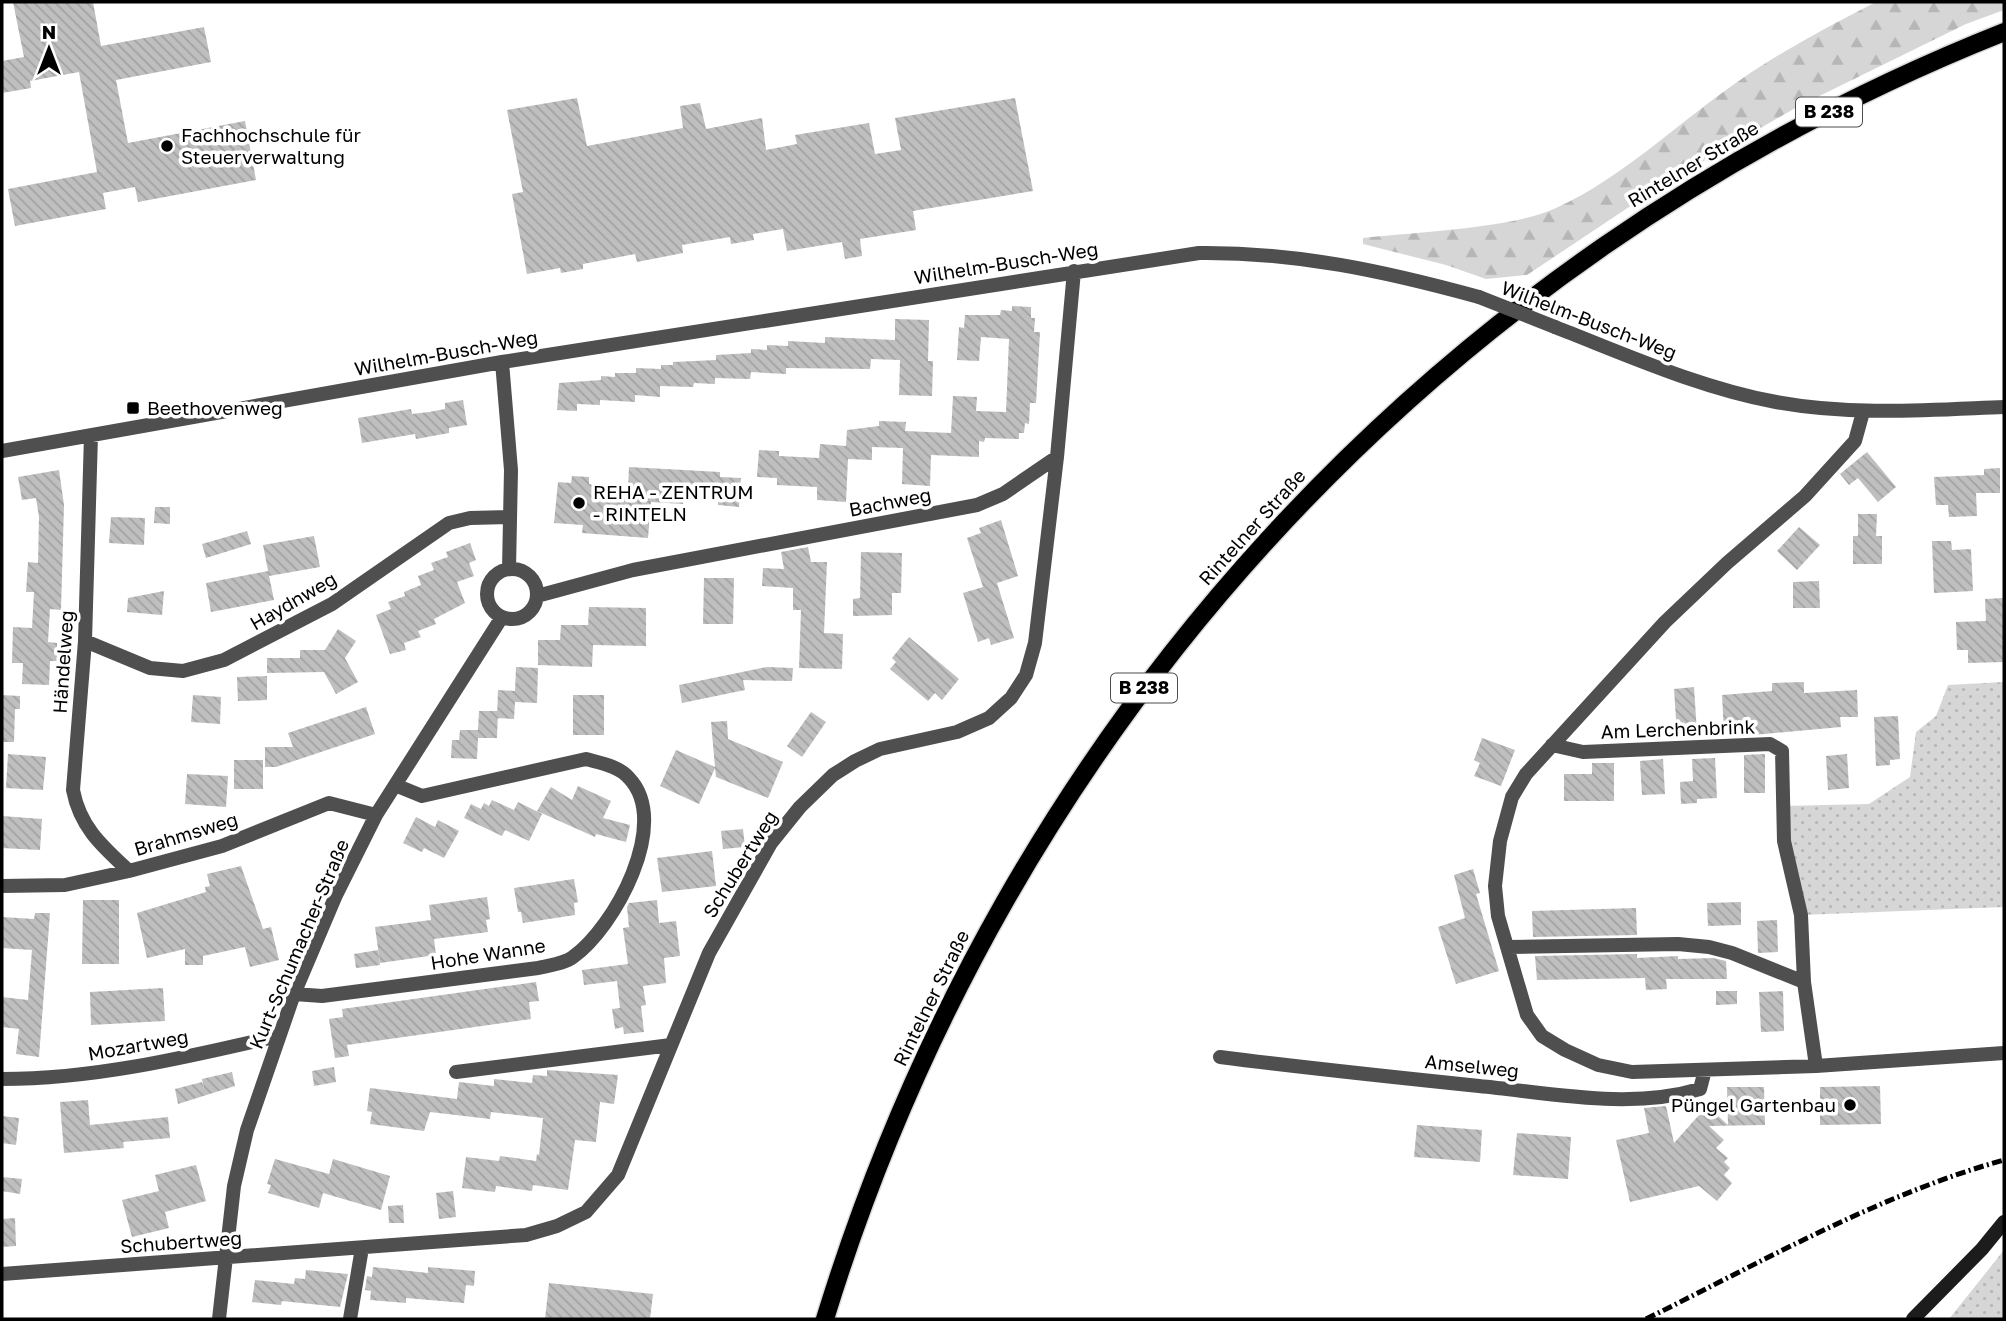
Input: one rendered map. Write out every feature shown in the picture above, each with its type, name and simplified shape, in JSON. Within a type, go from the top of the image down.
[{"type":"main road","name":"Rintelner Straße","points":[[825,1319],[876,1169],[915,1077],[961,980],[1009,893],[1104,743],[1162,664],[1277,527],[1344,459],[1442,369],[1519,307],[1614,237],[1732,164],[1808,122],[1884,83],[2004,32]]},
{"type":"street","name":"Wilhelm-Busch-Weg","points":[[2,451],[502,362],[1199,253],[1260,253],[1384,271],[1479,297],[1681,376],[1776,402],[1863,412],[2004,407]]},
{"type":"street","points":[[1056,457],[1074,271]]},
{"type":"street","points":[[502,362],[511,470],[509,569]]},
{"type":"street","name":"Am Lerchenbrink","points":[[1863,412],[1855,441],[1805,496],[1727,563],[1665,622],[1552,745],[1512,797],[1500,841],[1494,886],[1498,916],[1527,1015],[1542,1036],[1564,1050],[1598,1065],[1632,1072],[1705,1070],[1816,1066],[2004,1053]]},
{"type":"street","name":"Händelweg","points":[[91,435],[85,641],[73,790],[78,812],[100,844],[129,872]]},
{"type":"street","name":"Bachweg","points":[[537,596],[633,569],[977,505],[1003,494],[1056,457]]},
{"type":"street","name":"Schubertweg","points":[[2,1274],[526,1235],[557,1226],[586,1212],[618,1175],[709,953],[771,843],[800,807],[833,775],[880,749],[957,732],[989,718],[1011,698],[1026,674],[1035,643],[1056,457]]},
{"type":"street","name":"Haydnweg","points":[[85,641],[150,668],[183,671],[224,660],[332,604],[449,523],[470,518],[509,517]]},
{"type":"street","points":[[509,569],[523,572],[531,578],[537,596],[534,605],[522,617],[502,617],[492,609],[487,599],[488,586],[494,577],[509,569]]},
{"type":"street","name":"Kurt-Schumacher-Straße","points":[[219,1319],[234,1186],[244,1141],[294,994],[336,895],[376,815],[502,617]]},
{"type":"street","name":"Am Lerchenbrink","points":[[1552,745],[1583,752],[1770,744],[1782,751],[1784,841],[1801,915],[1804,982],[1816,1066]]},
{"type":"street","name":"Hohe Wanne","points":[[294,994],[322,996],[538,968],[571,959],[600,934],[621,899],[636,862],[645,820],[641,798],[629,778],[610,765],[586,758],[422,796],[395,785]]},
{"type":"street","name":"Brahmsweg","points":[[2,886],[65,885],[129,872],[222,846],[329,803],[376,815]]},
{"type":"street","points":[[1507,947],[1678,944],[1709,947],[1804,982]]},
{"type":"street","name":"Mozartweg","points":[[2,1079],[50,1079],[156,1064],[278,1037]]},
{"type":"street","points":[[456,1072],[671,1045]]},
{"type":"street","name":"Amselweg","points":[[1220,1057],[1366,1076],[1583,1097],[1667,1099],[1700,1088],[1705,1070]]},
{"type":"street","points":[[1913,1319],[1982,1250],[2004,1222]]},
{"type":"street","points":[[350,1319],[362,1248]]},
{"type":"green space","points":[[1876,2],[2004,2],[2004,10],[1966,24],[1797,107],[1659,187],[1527,275],[1486,279],[1446,265],[1363,244],[1363,238],[1489,225],[1514,221],[1556,208],[1605,181],[1720,94],[1759,68]]},
{"type":"green space","points":[[2004,682],[2004,907],[1801,915],[1783,806],[1869,804],[1910,777],[1916,732],[1936,716],[1948,685]]},
{"type":"green space","points":[[2004,1250],[2004,1319],[1949,1319]]},
{"type":"building","points":[[13,2],[93,2],[101,46],[204,27],[211,62],[116,80],[128,143],[245,121],[256,180],[138,202],[135,187],[103,193],[106,209],[15,226],[8,189],[97,172],[79,72],[30,81],[31,88],[2,93],[2,61],[24,57]]},
{"type":"building","points":[[577,98],[587,146],[683,128],[680,106],[700,103],[706,129],[762,118],[766,150],[797,144],[795,135],[869,123],[875,154],[901,150],[895,118],[1015,98],[1033,191],[913,211],[916,230],[860,239],[862,256],[845,259],[842,242],[787,251],[783,229],[753,234],[754,240],[731,244],[730,237],[682,245],[683,253],[637,262],[635,254],[583,264],[583,269],[561,273],[560,268],[527,274],[512,194],[523,192],[507,110]]},
{"type":"building","points":[[1012,306],[1031,307],[1031,318],[1035,318],[1034,332],[1040,332],[1036,403],[1030,403],[1029,424],[1025,423],[1024,433],[1019,433],[1019,439],[985,438],[984,442],[979,441],[979,457],[931,455],[930,486],[902,484],[903,448],[872,447],[872,460],[848,459],[846,502],[817,500],[817,487],[777,485],[777,478],[757,477],[759,450],[779,451],[779,456],[819,458],[820,444],[846,446],[847,430],[879,426],[879,421],[906,422],[905,431],[951,433],[953,396],[977,397],[976,411],[1006,412],[1009,339],[981,337],[979,361],[957,360],[959,327],[964,328],[965,315],[1000,315],[1001,310],[1012,311]]},
{"type":"building","points":[[895,319],[929,320],[928,361],[933,361],[932,396],[899,395],[900,360],[871,359],[870,369],[786,368],[786,374],[751,372],[750,379],[715,378],[715,384],[694,383],[693,387],[660,386],[660,397],[635,395],[635,402],[600,400],[600,405],[577,404],[577,411],[557,410],[559,383],[601,380],[601,376],[615,377],[615,373],[636,373],[636,368],[661,369],[661,365],[673,365],[673,362],[716,360],[716,355],[751,353],[751,349],[767,350],[767,345],[788,346],[788,341],[825,343],[825,337],[895,340]]},
{"type":"building","points":[[463,400],[467,425],[449,428],[449,433],[416,439],[415,434],[362,443],[358,418],[411,409],[412,414],[429,412],[445,409],[445,403]]},
{"type":"building","points":[[1867,452],[1896,487],[1878,502],[1858,478],[1849,485],[1840,474]]},
{"type":"building","points":[[629,467],[720,472],[720,477],[741,478],[739,507],[718,505],[718,499],[684,497],[683,504],[651,502],[648,538],[582,533],[583,525],[554,523],[558,482],[571,483],[572,476],[589,477],[589,484],[628,488]]},
{"type":"building","points":[[2000,468],[2000,493],[1976,493],[1977,516],[1949,517],[1948,505],[1936,505],[1934,477],[1984,475],[1984,469]]},
{"type":"building","points":[[59,470],[64,505],[61,610],[50,609],[48,642],[57,643],[57,661],[50,661],[49,685],[22,684],[23,663],[12,663],[13,627],[32,628],[34,592],[26,592],[28,562],[38,563],[39,517],[36,498],[22,500],[18,477]]},
{"type":"building","points":[[155,507],[170,507],[170,524],[154,523]]},
{"type":"building","points":[[1858,514],[1877,514],[1876,536],[1882,536],[1882,564],[1853,564],[1853,536],[1858,536]]},
{"type":"building","points":[[111,517],[145,518],[144,545],[109,543]]},
{"type":"building","points":[[1001,520],[1018,576],[997,583],[1014,638],[991,645],[989,638],[978,642],[963,593],[983,587],[967,538],[981,533],[979,528]]},
{"type":"building","points":[[1799,527],[1820,545],[1797,570],[1777,551]]},
{"type":"building","points":[[247,531],[251,544],[206,558],[202,544]]},
{"type":"building","points":[[314,536],[320,567],[269,576],[263,545]]},
{"type":"building","points":[[1932,541],[1951,541],[1952,550],[1971,549],[1973,591],[1934,593]]},
{"type":"building","points":[[470,543],[476,560],[469,563],[474,576],[457,582],[465,603],[434,619],[436,624],[418,631],[421,637],[404,643],[406,650],[390,654],[376,615],[391,609],[388,602],[405,596],[404,592],[421,585],[418,576],[434,570],[431,563],[448,557],[446,552]]},
{"type":"building","points":[[808,547],[811,562],[827,562],[824,633],[843,634],[842,669],[799,668],[801,610],[793,610],[793,588],[762,586],[763,568],[784,569],[781,552]]},
{"type":"building","points":[[861,552],[902,553],[901,593],[892,593],[892,615],[853,616],[853,599],[860,598]]},
{"type":"building","points":[[268,571],[274,600],[211,612],[206,583]]},
{"type":"building","points":[[704,578],[734,578],[733,624],[703,624]]},
{"type":"building","points":[[1819,581],[1820,608],[1793,608],[1793,582]]},
{"type":"building","points":[[164,591],[162,615],[127,612],[128,598]]},
{"type":"building","points":[[2003,598],[2004,662],[1968,663],[1968,650],[1957,650],[1956,622],[1986,621],[1985,599]]},
{"type":"building","points":[[589,607],[646,608],[646,646],[593,645],[592,667],[538,665],[538,640],[560,640],[561,625],[588,625]]},
{"type":"building","points":[[338,629],[356,641],[345,658],[358,682],[336,694],[324,672],[267,673],[267,658],[300,658],[300,650],[325,650]]},
{"type":"building","points":[[909,637],[959,679],[942,700],[935,693],[928,701],[890,669],[896,662],[892,658]]},
{"type":"building","points":[[516,667],[538,668],[537,703],[515,702],[514,719],[497,718],[498,690],[515,691]]},
{"type":"building","points":[[767,667],[793,668],[792,681],[743,680],[745,690],[682,703],[679,685]]},
{"type":"building","points":[[267,676],[267,700],[238,701],[237,677]]},
{"type":"building","points":[[1804,682],[1804,693],[1857,690],[1858,717],[1840,717],[1841,727],[1743,736],[1743,730],[1724,732],[1722,695],[1772,691],[1772,683]]},
{"type":"building","points":[[1694,687],[1697,733],[1677,734],[1674,689]]},
{"type":"building","points":[[2,695],[20,696],[20,709],[15,709],[14,742],[2,742]]},
{"type":"building","points":[[193,695],[221,697],[220,724],[191,722]]},
{"type":"building","points":[[573,695],[604,695],[604,735],[573,735]]},
{"type":"building","points":[[366,707],[375,734],[276,767],[265,767],[265,747],[293,747],[288,733]]},
{"type":"building","points":[[479,711],[498,711],[497,738],[478,738],[477,759],[451,758],[452,740],[459,740],[460,730],[478,730]]},
{"type":"building","points":[[811,712],[826,722],[802,757],[787,746]]},
{"type":"building","points":[[1898,716],[1900,759],[1890,760],[1890,765],[1876,766],[1874,717]]},
{"type":"building","points":[[727,721],[728,739],[783,762],[768,798],[716,777],[715,768],[699,804],[660,786],[676,750],[715,767],[711,722]]},
{"type":"building","points":[[1482,738],[1515,750],[1501,786],[1474,776],[1480,763],[1474,760]]},
{"type":"building","points":[[8,754],[46,757],[43,790],[6,788]]},
{"type":"building","points":[[1765,754],[1765,793],[1744,793],[1744,755]]},
{"type":"building","points":[[1847,754],[1849,788],[1828,790],[1826,756]]},
{"type":"building","points":[[1715,758],[1717,798],[1697,799],[1697,803],[1681,804],[1680,782],[1693,781],[1692,759]]},
{"type":"building","points":[[1663,759],[1665,794],[1642,795],[1640,761]]},
{"type":"building","points":[[234,760],[263,760],[263,789],[234,789]]},
{"type":"building","points":[[1592,763],[1614,763],[1614,801],[1564,801],[1564,774],[1592,774]]},
{"type":"building","points":[[187,774],[228,776],[226,807],[185,804]]},
{"type":"building","points":[[578,786],[611,801],[603,818],[630,825],[626,842],[596,834],[595,837],[537,811],[551,787],[572,800]]},
{"type":"building","points":[[492,800],[514,810],[518,802],[542,814],[529,841],[505,830],[502,836],[464,818],[471,804],[481,809],[484,803],[489,806]]},
{"type":"building","points":[[2,816],[42,819],[40,850],[2,848]]},
{"type":"building","points":[[416,817],[435,827],[438,820],[459,831],[444,858],[424,848],[422,852],[403,843]]},
{"type":"building","points":[[743,829],[745,847],[723,849],[721,831]]},
{"type":"building","points":[[712,851],[716,886],[662,892],[657,858]]},
{"type":"building","points":[[241,866],[263,929],[271,927],[279,960],[250,967],[245,947],[203,956],[203,965],[185,965],[185,949],[147,958],[137,913],[206,892],[205,887],[210,886],[207,874]]},
{"type":"building","points":[[1473,869],[1480,893],[1476,894],[1499,971],[1456,984],[1438,927],[1465,918],[1454,875]]},
{"type":"building","points":[[574,879],[578,902],[574,903],[575,915],[523,923],[521,912],[518,912],[514,888]]},
{"type":"building","points":[[487,897],[490,919],[486,920],[488,932],[434,939],[436,955],[380,963],[375,927],[431,920],[429,905]]},
{"type":"building","points":[[83,900],[119,900],[119,964],[82,964]]},
{"type":"building","points":[[657,900],[659,923],[676,921],[680,956],[664,958],[666,983],[643,986],[646,1005],[641,1006],[644,1032],[624,1034],[623,1027],[615,1029],[612,1009],[620,1008],[617,981],[584,985],[582,970],[628,964],[623,928],[629,927],[627,907],[629,903]]},
{"type":"building","points":[[1741,902],[1741,925],[1708,926],[1707,903]]},
{"type":"building","points":[[1636,908],[1637,935],[1533,937],[1532,911]]},
{"type":"building","points":[[35,913],[50,913],[39,1057],[16,1054],[19,1029],[2,1027],[2,997],[28,1000],[32,950],[2,948],[2,917],[34,919]]},
{"type":"building","points":[[1777,920],[1778,952],[1758,953],[1757,921]]},
{"type":"building","points":[[378,950],[380,965],[356,968],[354,954]]},
{"type":"building","points":[[1637,954],[1637,958],[1678,956],[1678,959],[1713,958],[1726,961],[1727,979],[1666,979],[1667,989],[1646,990],[1645,978],[1537,980],[1535,956]]},
{"type":"building","points":[[536,982],[539,1001],[529,1002],[531,1019],[347,1045],[349,1056],[335,1058],[329,1019],[343,1017],[342,1009]]},
{"type":"building","points":[[163,988],[165,1021],[91,1025],[90,992]]},
{"type":"building","points":[[1716,991],[1737,991],[1737,1004],[1716,1005]]},
{"type":"building","points":[[1783,991],[1784,1031],[1761,1032],[1759,992]]},
{"type":"building","points":[[334,1067],[336,1082],[314,1086],[312,1071]]},
{"type":"building","points":[[547,1070],[618,1075],[614,1104],[600,1102],[596,1142],[575,1140],[568,1190],[533,1185],[532,1191],[496,1186],[495,1192],[462,1188],[466,1157],[499,1161],[500,1156],[536,1161],[543,1118],[491,1112],[490,1119],[430,1112],[424,1131],[370,1124],[372,1112],[367,1111],[370,1088],[457,1099],[459,1082],[494,1086],[494,1079],[532,1083],[533,1075],[547,1076]]},
{"type":"building","points":[[232,1072],[235,1086],[178,1104],[175,1089],[202,1082],[204,1089],[202,1079]]},
{"type":"building","name":"Püngel Gartenbau","points":[[1880,1086],[1881,1124],[1820,1125],[1820,1087]]},
{"type":"building","points":[[1727,1087],[1764,1087],[1765,1125],[1709,1126],[1724,1140],[1716,1148],[1728,1158],[1724,1162],[1730,1168],[1724,1175],[1732,1183],[1717,1201],[1699,1186],[1630,1202],[1616,1140],[1649,1133],[1644,1108],[1666,1106],[1674,1143],[1707,1106],[1728,1125]]},
{"type":"building","points":[[88,1100],[90,1125],[168,1117],[170,1138],[123,1142],[124,1148],[64,1153],[60,1102]]},
{"type":"building","points":[[2,1116],[19,1118],[16,1145],[2,1143]]},
{"type":"building","points":[[1417,1125],[1482,1130],[1480,1162],[1414,1157]]},
{"type":"building","points":[[1517,1133],[1571,1137],[1568,1179],[1513,1175]]},
{"type":"building","points":[[275,1159],[329,1174],[333,1159],[390,1176],[381,1210],[323,1193],[319,1208],[268,1193],[271,1185],[267,1184]]},
{"type":"building","points":[[196,1165],[206,1201],[165,1212],[169,1228],[132,1237],[122,1200],[159,1191],[155,1175]]},
{"type":"building","points":[[2,1177],[22,1179],[20,1194],[2,1191]]},
{"type":"building","points":[[453,1191],[456,1217],[439,1219],[436,1193]]},
{"type":"building","points":[[403,1205],[404,1223],[389,1223],[388,1206]]},
{"type":"building","points":[[15,1218],[16,1246],[2,1247],[2,1219]]},
{"type":"building","points":[[373,1267],[428,1273],[428,1267],[475,1271],[474,1286],[466,1285],[464,1303],[406,1298],[406,1303],[370,1300],[371,1291],[365,1290],[367,1276],[372,1277]]},
{"type":"building","points":[[306,1270],[348,1274],[340,1307],[282,1301],[281,1305],[252,1302],[255,1280],[294,1284],[295,1278],[305,1279]]},
{"type":"building","points":[[549,1283],[653,1294],[650,1319],[545,1319]]},
{"type":"railway","points":[[1646,1319],[1866,1211],[1911,1192],[2004,1160]]},
{"type":"place","name":"Fachhochschule für Steuerverwaltung","points":[[167,146]]},
{"type":"place","name":"Beethovenweg","points":[[133,408]]},
{"type":"place","name":"REHA - ZENTRUM - RINTELN","points":[[579,503]]},
{"type":"place","name":"Püngel Gartenbau","points":[[1850,1105]]}]
